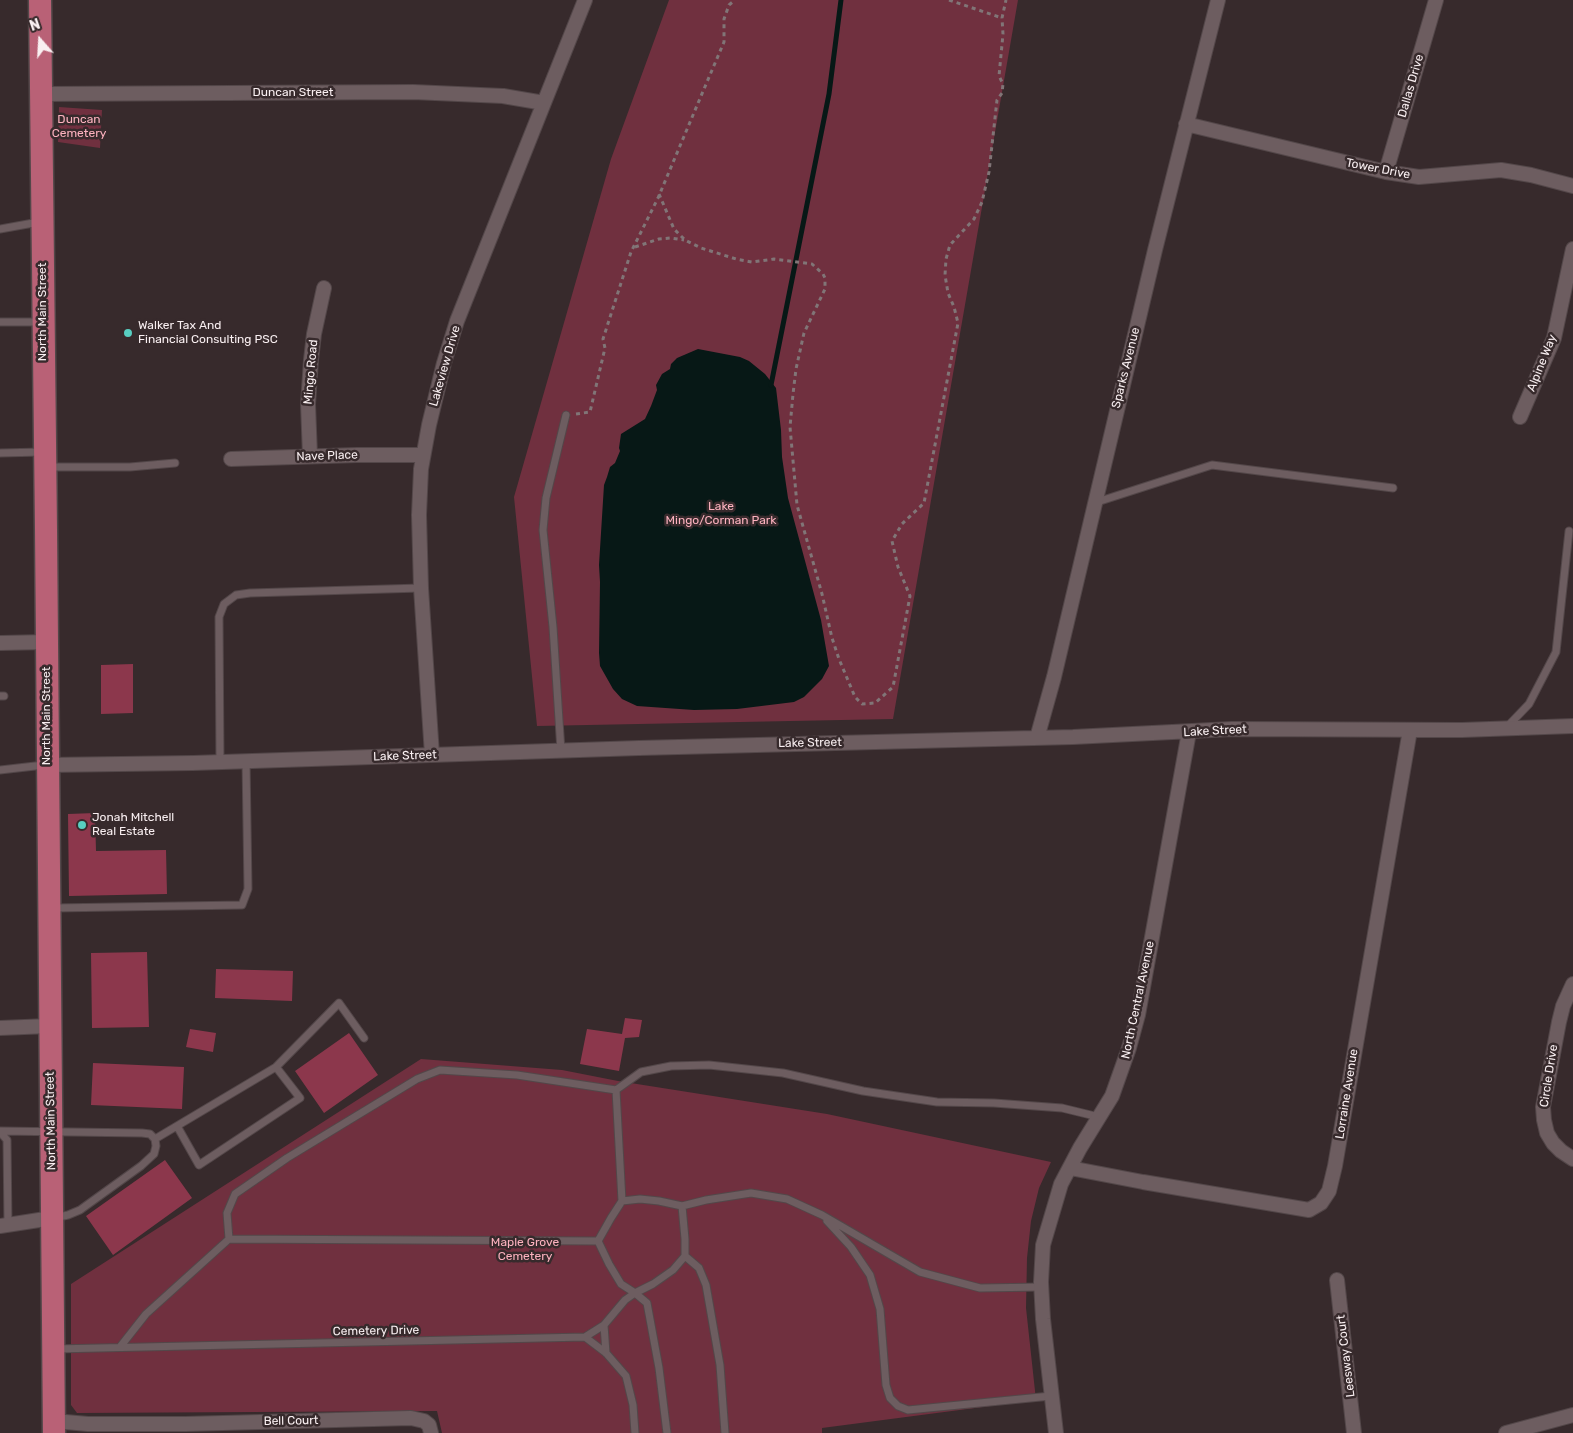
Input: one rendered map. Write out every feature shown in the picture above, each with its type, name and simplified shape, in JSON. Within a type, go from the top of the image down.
[{"type":"main road","name":"North Main Street","points":[[40,0],[54,1427]]},
{"type":"street","name":"Lakeview Drive","points":[[432,755],[421,588],[419,508],[423,455],[433,404],[457,321],[585,0]]},
{"type":"street","name":"Sparks Avenue","points":[[1037,738],[1072,604],[1094,503],[1218,0]]},
{"type":"street","name":"Dallas Drive","points":[[1386,172],[1436,0]]},
{"type":"street","name":"Duncan Street","points":[[40,94],[413,92],[503,96],[544,103]]},
{"type":"street","name":"Tower Drive","points":[[1186,124],[1386,172],[1419,177],[1500,170],[1531,175],[1573,186]]},
{"type":"street","name":"Alpine Way","points":[[1520,417],[1554,338],[1573,249]]},
{"type":"street","name":"Mingo Road","points":[[310,456],[308,404],[311,360],[314,334],[324,288]]},
{"type":"street","name":"Nave Place","points":[[231,459],[423,455]]},
{"type":"street","points":[[0,644],[47,642]]},
{"type":"street","name":"Lake Street","points":[[47,765],[220,762],[1037,738],[1232,729],[1462,730],[1573,726]]},
{"type":"street","name":"Lorraine Avenue","points":[[1070,1168],[1309,1210],[1321,1203],[1328,1191],[1335,1166],[1410,730]]},
{"type":"street","name":"North Central Avenue","points":[[1056,1433],[1043,1319],[1043,1245],[1060,1184],[1112,1096],[1130,1048],[1138,1015],[1189,732]]},
{"type":"street","name":"Circle Drive","points":[[1573,984],[1563,1006],[1559,1022],[1543,1107],[1547,1132],[1557,1147],[1573,1159]]},
{"type":"street","points":[[0,1028],[49,1026]]},
{"type":"street","points":[[4,1225],[52,1218]]},
{"type":"street","name":"Leesway Court","points":[[1337,1280],[1354,1433]]},
{"type":"street","points":[[1506,1433],[1573,1416]]},
{"type":"street","name":"Bell Court","points":[[54,1427],[88,1424],[282,1424],[411,1418],[424,1421],[429,1425],[431,1433]]},
{"type":"lane","points":[[0,229],[42,222]]},
{"type":"lane","points":[[0,322],[44,322]]},
{"type":"lane","points":[[561,751],[543,530],[546,498],[566,416]]},
{"type":"lane","points":[[0,453],[130,467],[175,463]]},
{"type":"lane","points":[[1094,503],[1212,465],[1394,488]]},
{"type":"lane","points":[[1506,728],[1529,704],[1556,652],[1569,531]]},
{"type":"lane","points":[[220,762],[219,617],[224,604],[236,595],[250,593],[421,588]]},
{"type":"lane","points":[[49,908],[242,905],[248,889],[246,761]]},
{"type":"lane","points":[[0,770],[47,765]]},
{"type":"lane","points":[[155,1139],[276,1067],[339,1003],[364,1038]]},
{"type":"lane","points":[[229,1239],[227,1213],[235,1194],[287,1158],[416,1079],[440,1070],[517,1075],[616,1090],[641,1072],[671,1066],[710,1065],[783,1073],[863,1091],[937,1102],[994,1103],[1062,1108],[1099,1117]]},
{"type":"lane","points":[[176,1126],[199,1165],[300,1098],[276,1067]]},
{"type":"lane","points":[[598,1240],[622,1201],[616,1090]]},
{"type":"lane","points":[[0,1132],[142,1133],[150,1134],[155,1139],[154,1154],[141,1166],[80,1210],[68,1215],[52,1218]]},
{"type":"lane","points":[[0,1132],[7,1140],[4,1225]]},
{"type":"lane","points":[[622,1201],[640,1199],[659,1200],[682,1206],[706,1200],[751,1194],[787,1199],[822,1215],[920,1272],[980,1288],[1042,1287]]},
{"type":"lane","points":[[635,1433],[633,1405],[626,1376],[606,1353],[585,1337],[604,1326],[625,1300],[673,1270],[685,1256],[686,1239],[682,1206]]},
{"type":"lane","points":[[822,1215],[851,1247],[870,1275],[880,1309],[886,1385],[890,1398],[898,1406],[908,1410],[1051,1396]]},
{"type":"lane","points":[[120,1347],[146,1314],[229,1239],[598,1240]]},
{"type":"lane","points":[[598,1240],[621,1284],[647,1303],[659,1368],[667,1433]]},
{"type":"lane","points":[[685,1256],[699,1268],[706,1285],[720,1365],[725,1433]]},
{"type":"lane","points":[[604,1326],[606,1353]]},
{"type":"lane","name":"Cemetery Drive","points":[[52,1349],[585,1337]]},
{"type":"path","points":[[566,416],[590,412],[605,348],[603,339],[634,247],[659,194],[724,42],[724,19],[729,6],[735,0]]},
{"type":"path","points":[[949,0],[1002,18]]},
{"type":"path","points":[[634,247],[659,239],[671,238],[685,240],[719,254],[752,262],[774,259],[810,264],[823,274],[825,289],[804,333],[795,377],[790,427],[798,505],[839,660],[855,697],[862,704],[875,703],[893,687],[910,596],[898,567],[892,541],[902,524],[924,502],[958,323],[948,293],[945,275],[946,259],[950,245],[974,219],[982,202],[989,172],[997,100],[1002,93],[1004,84],[999,76],[1003,34],[1002,18],[1006,0]]},
{"type":"path","points":[[659,194],[674,229],[685,240]]},
{"type":"green space","name":"Lake Mingo/Corman Park","points":[[669,0],[1018,0],[893,719],[537,726],[514,497],[611,159]]},
{"type":"green space","name":"Duncan Cemetery","points":[[59,107],[102,110],[100,148],[58,142]]},
{"type":"green space","name":"Maple Grove Cemetery","points":[[421,1059],[562,1070],[618,1081],[827,1114],[1051,1162],[1039,1188],[1031,1221],[1027,1258],[1026,1308],[1036,1400],[822,1428],[822,1433],[442,1433],[437,1411],[77,1413],[71,1405],[71,1284]]},
{"type":"shaded area","points":[[698,349],[740,357],[749,361],[765,374],[776,388],[782,457],[788,498],[821,620],[829,666],[822,679],[804,697],[794,702],[737,709],[694,710],[637,706],[622,699],[613,689],[600,666],[599,565],[604,485],[610,467],[615,463],[620,451],[621,434],[645,419],[657,390],[656,385],[662,374],[670,369],[671,364],[677,358]]},
{"type":"building","points":[[133,664],[133,713],[101,714],[101,665]]},
{"type":"building","points":[[95,813],[96,851],[166,850],[167,894],[69,896],[68,814]]},
{"type":"building","points":[[147,952],[149,1027],[92,1028],[91,953]]},
{"type":"building","points":[[216,969],[293,971],[292,1001],[215,998]]},
{"type":"building","points":[[625,1018],[642,1020],[639,1037],[625,1038],[619,1071],[580,1064],[587,1029],[622,1034]]},
{"type":"building","points":[[190,1029],[216,1033],[213,1052],[186,1047]]},
{"type":"building","points":[[349,1033],[378,1075],[324,1113],[295,1071]]},
{"type":"building","points":[[93,1063],[184,1067],[182,1109],[91,1105]]},
{"type":"building","points":[[165,1160],[192,1198],[113,1255],[86,1216]]},
{"type":"waterway","points":[[771,385],[829,94],[841,0]]},
{"type":"place","name":"Walker Tax And Financial Consulting PSC","points":[[128,333]]},
{"type":"place","name":"Jonah Mitchell Real Estate","points":[[82,825]]}]
